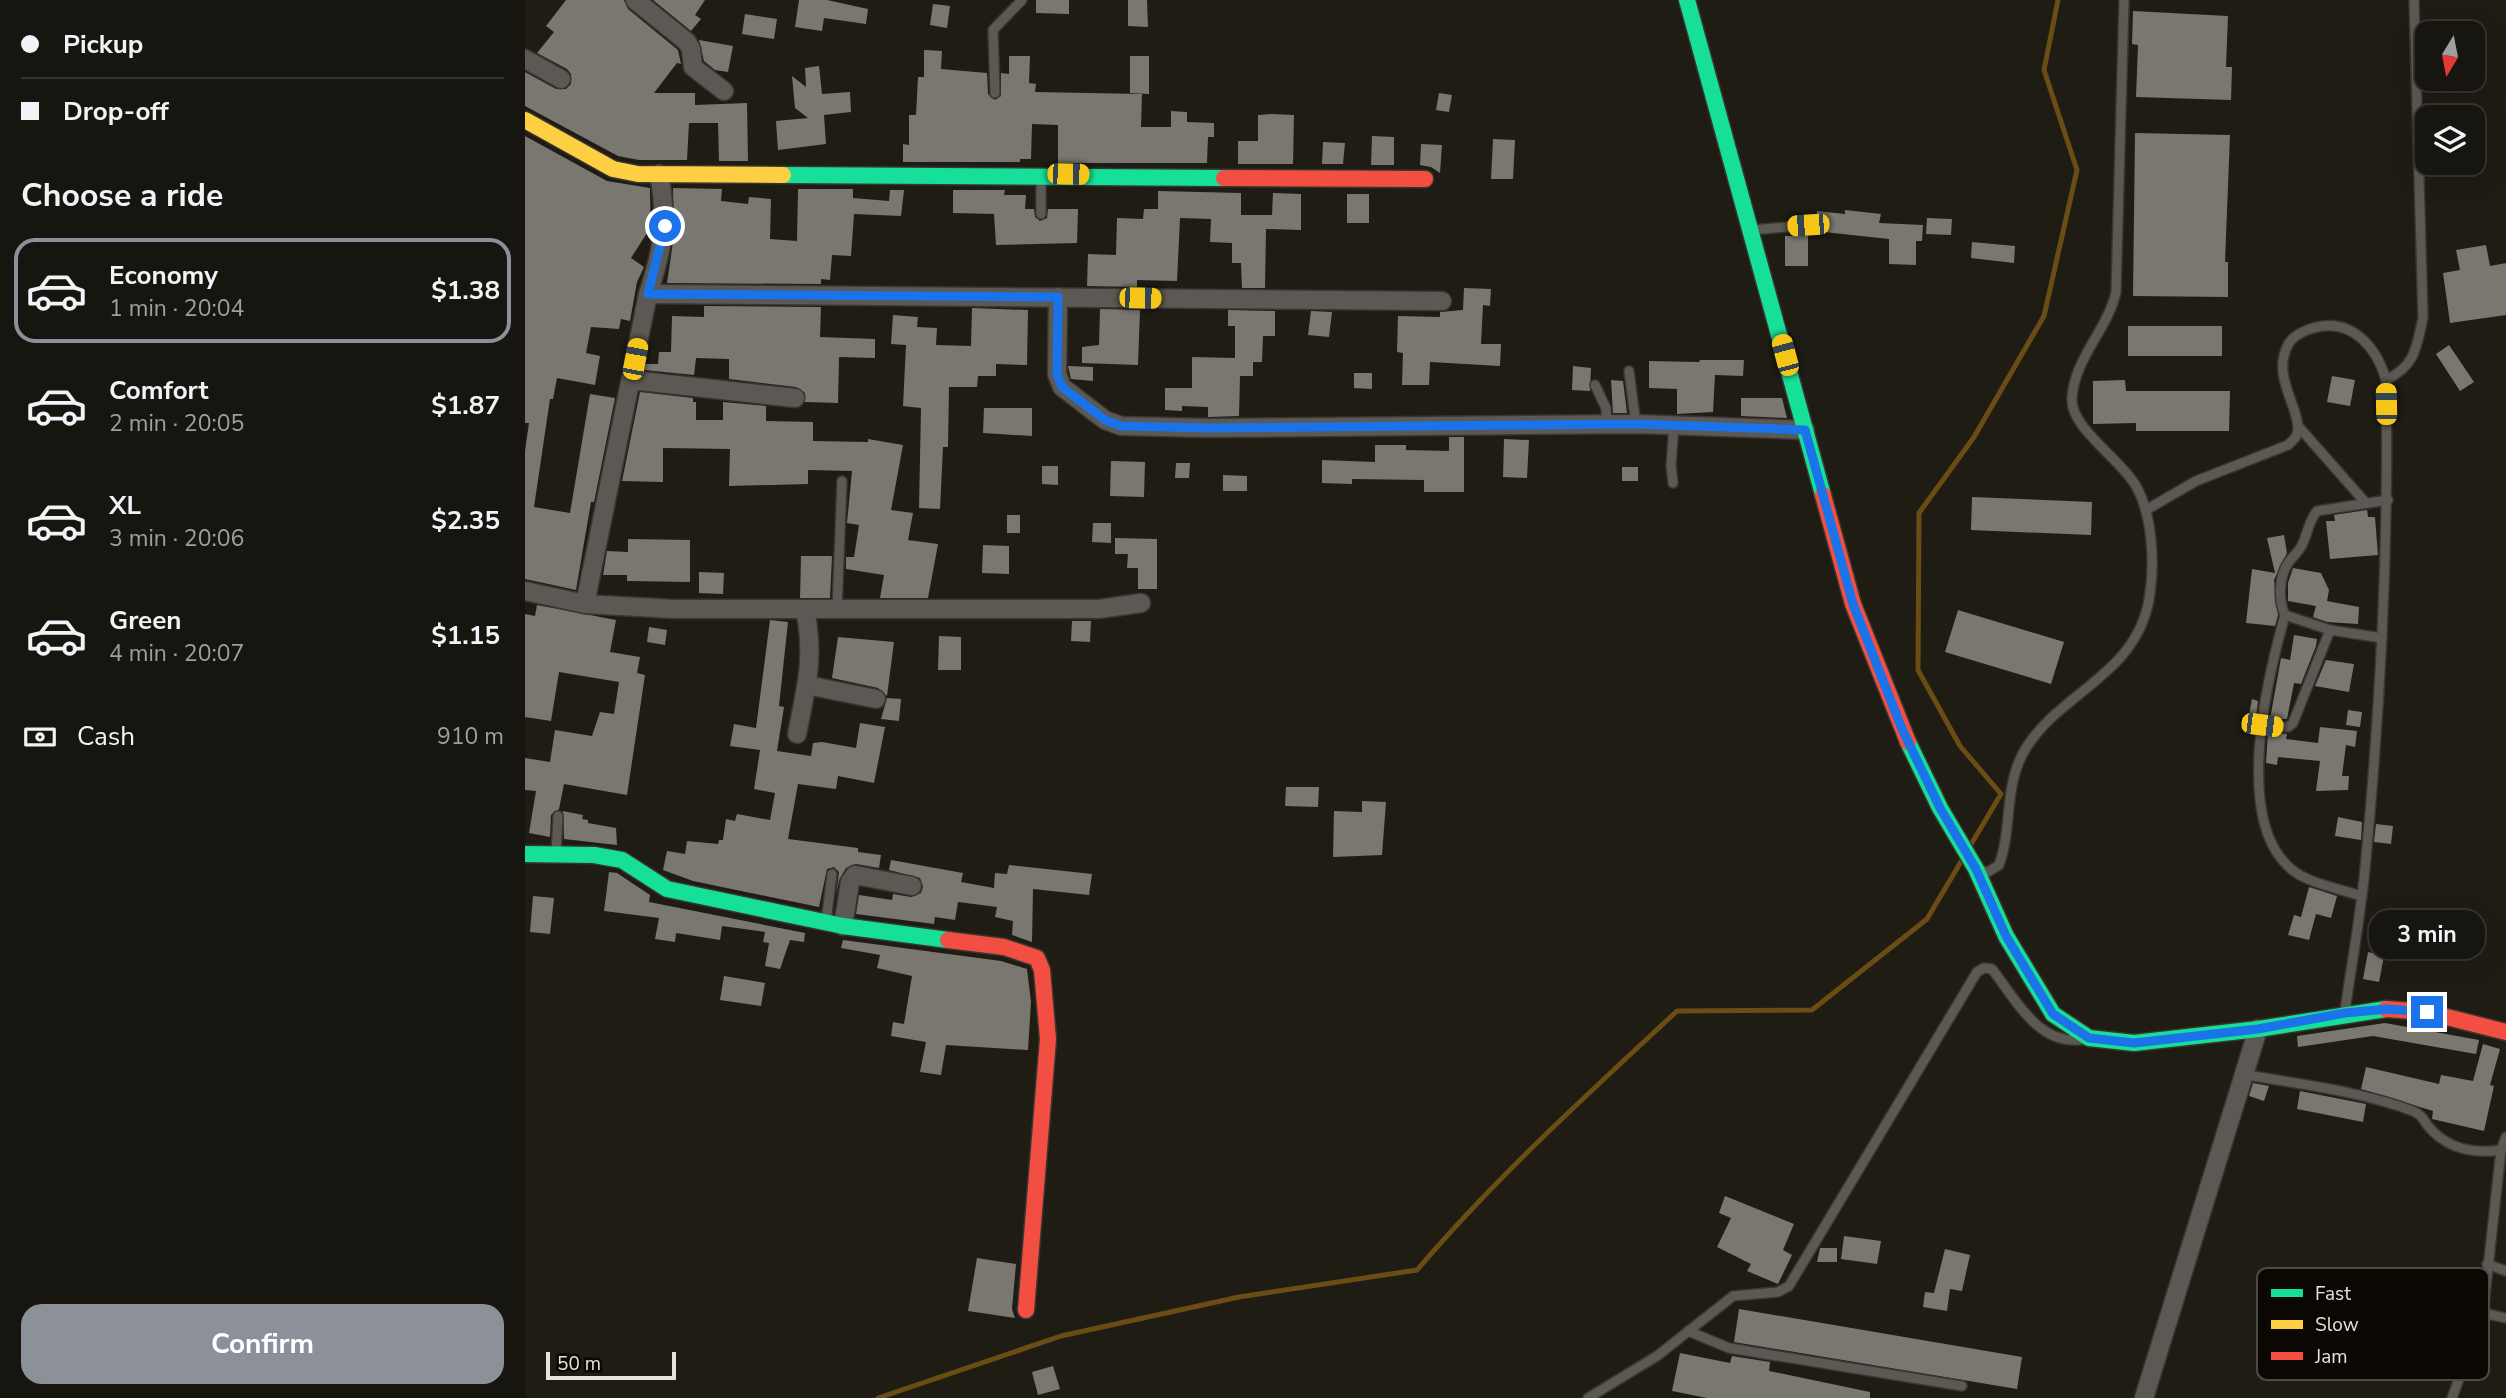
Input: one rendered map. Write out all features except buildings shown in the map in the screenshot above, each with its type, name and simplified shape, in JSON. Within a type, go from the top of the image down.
[{"type":"street","points":[[635,0],[687,42],[693,67],[725,91]]},
{"type":"street","points":[[1687,0],[1853,604],[1902,729],[1940,808],[1973,865],[2006,936],[2053,1014],[2089,1038],[2134,1043],[2258,1029],[2345,1013],[2387,1009],[2427,1012],[2506,1032]]},
{"type":"street","points":[[525,59],[561,79]]},
{"type":"street","points":[[525,120],[613,169],[638,174],[1041,174],[1425,179]]},
{"type":"street","points":[[585,604],[648,294],[665,226],[659,174]]},
{"type":"street","points":[[648,294],[1442,300]]},
{"type":"street","points":[[1058,297],[1057,374],[1062,387],[1105,420],[1121,426],[1208,428],[1636,424],[1805,430]]},
{"type":"street","points":[[631,380],[795,398]]},
{"type":"street","points":[[525,591],[585,604],[805,610],[1099,609],[1142,603]]},
{"type":"street","points":[[797,734],[811,665],[811,638],[805,610]]},
{"type":"street","points":[[807,685],[876,699]]},
{"type":"street","points":[[525,854],[594,855],[622,860],[667,888],[835,923],[1004,947],[1037,958],[1042,970],[1048,1039],[1026,1310]]},
{"type":"street","points":[[835,923],[855,875],[912,886]]},
{"type":"street","points":[[2144,1398],[2258,1029]]},
{"type":"lane","points":[[995,93],[993,30],[1022,0]]},
{"type":"lane","points":[[1973,865],[1987,872],[1999,865],[2010,786],[2025,749],[2047,722],[2103,678],[2127,650],[2141,626],[2149,600],[2151,569],[2146,510],[2135,484],[2098,440],[2076,420],[2072,398],[2083,362],[2112,313],[2116,292],[2123,0]]},
{"type":"lane","points":[[2386,380],[2400,373],[2413,359],[2423,318],[2414,0]]},
{"type":"lane","points":[[1041,174],[1041,214]]},
{"type":"lane","points":[[1752,230],[1808,225]]},
{"type":"lane","points":[[2345,1013],[2361,896],[2382,638],[2388,500],[2386,380],[2381,363],[2370,346],[2348,329],[2328,325],[2306,330],[2290,342],[2285,360],[2284,383],[2298,426],[2365,502]]},
{"type":"lane","points":[[1629,371],[1636,424]]},
{"type":"lane","points":[[1595,385],[1607,408],[1607,424]]},
{"type":"lane","points":[[1673,483],[1671,461],[1674,425]]},
{"type":"lane","points":[[2146,510],[2196,481],[2288,445],[2296,437],[2298,426]]},
{"type":"lane","points":[[837,609],[842,481]]},
{"type":"lane","points":[[2361,896],[2296,873],[2273,851],[2263,816],[2260,775],[2262,725],[2270,671],[2285,615],[2280,605],[2280,589],[2286,565],[2302,545],[2309,521],[2318,511],[2388,500]]},
{"type":"lane","points":[[2285,615],[2330,630],[2382,638]]},
{"type":"lane","points":[[2262,725],[2288,727],[2293,723],[2330,630]]},
{"type":"lane","points":[[556,855],[558,817]]},
{"type":"lane","points":[[832,874],[835,923]]},
{"type":"lane","points":[[1588,1398],[1657,1356],[1733,1296],[1778,1292],[1789,1286],[1977,972],[1984,968],[1992,969],[2033,1021],[2050,1036],[2069,1042],[2089,1038]]},
{"type":"lane","points":[[2253,1076],[2327,1088],[2395,1106],[2423,1116],[2445,1142],[2480,1153],[2501,1150]]},
{"type":"lane","points":[[2487,1268],[2501,1150],[2506,1137]]},
{"type":"lane","points":[[2487,1264],[2506,1270]]},
{"type":"lane","points":[[1688,1331],[1729,1348],[1962,1386]]},
{"type":"lane","points":[[2452,1398],[2459,1380]]},
{"type":"waterway","points":[[1970,846],[2001,794],[1960,746],[1918,670],[1919,513],[1974,437],[2044,316],[2077,170],[2044,70],[2058,0]]},
{"type":"waterway","points":[[878,1398],[1061,1336],[1239,1297],[1417,1270],[1511,1169],[1677,1011],[1812,1010],[1927,919],[1962,860]]},
{"type":"traffic: fast","points":[[1687,0],[1823,495]]},
{"type":"traffic: fast","points":[[783,175],[1224,178]]},
{"type":"traffic: fast","points":[[1908,742],[1940,808],[1976,869],[2006,936],[2053,1014],[2089,1038],[2134,1043],[2258,1029],[2386,1009]]},
{"type":"traffic: fast","points":[[525,854],[594,855],[622,860],[667,889],[843,926],[948,940]]},
{"type":"traffic: slow","points":[[525,120],[613,169],[638,174],[783,175]]},
{"type":"traffic: jam","points":[[1224,178],[1425,179]]},
{"type":"traffic: jam","points":[[1823,495],[1853,604],[1908,742]]},
{"type":"traffic: jam","points":[[948,940],[1004,947],[1037,958],[1042,970],[1048,1039],[1026,1310]]},
{"type":"traffic: jam","points":[[2386,1009],[2427,1012],[2506,1032]]},
{"type":"route","points":[[665,226],[660,256],[648,294],[1058,297],[1057,374],[1062,387],[1105,420],[1121,426],[1208,428],[1636,424],[1805,430],[1853,604],[1902,729],[1940,808],[1976,869],[2006,936],[2053,1014],[2089,1038],[2134,1043],[2258,1029],[2345,1013],[2387,1009],[2427,1012]]}]
